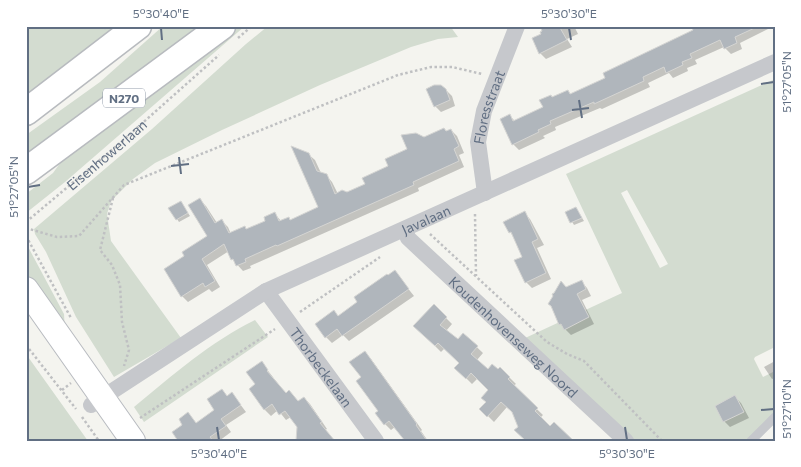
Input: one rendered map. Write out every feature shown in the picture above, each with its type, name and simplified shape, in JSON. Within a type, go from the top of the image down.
[{"type":"main road","points":[[26,112],[138,26]]},
{"type":"main road","name":"N270","points":[[26,171],[226,40]]},
{"type":"main road","points":[[26,289],[103,398],[115,441]]},
{"type":"main road","points":[[26,317],[134,431]]},
{"type":"street","name":"Floresstraat","points":[[479,195],[478,142],[484,111],[517,26]]},
{"type":"street","name":"Javalaan","points":[[103,398],[266,291],[775,62]]},
{"type":"street","name":"Koudenhovenseweg Noord","points":[[412,225],[408,238],[626,441]]},
{"type":"street","name":"Thorbeckelaan","points":[[266,291],[376,441]]},
{"type":"lane","points":[[751,441],[775,417]]},
{"type":"path","name":"Eisenhowerlaan","points":[[26,222],[120,143],[226,40],[252,26]]},
{"type":"path","points":[[26,228],[56,236],[79,236],[124,185],[398,75],[430,66],[452,68],[496,78]]},
{"type":"path","points":[[476,276],[479,195]]},
{"type":"path","points":[[103,398],[129,350],[122,322],[120,285],[112,265],[100,250],[113,196]]},
{"type":"path","points":[[412,225],[476,276],[547,342],[567,354],[584,361],[662,441]]},
{"type":"path","points":[[26,236],[69,315]]},
{"type":"path","points":[[134,431],[288,320],[384,254]]},
{"type":"path","points":[[26,345],[99,441]]},
{"type":"shaded area","points":[[26,26],[121,26],[26,97]]},
{"type":"shaded area","points":[[163,26],[199,26],[26,162],[26,135],[100,82]]},
{"type":"shaded area","points":[[232,26],[245,26],[65,182],[26,213],[26,194],[53,173],[73,145]]},
{"type":"shaded area","points":[[268,26],[450,26],[458,37],[438,39],[411,47],[320,85],[155,163],[133,179],[111,201],[107,214],[111,241],[181,338],[114,377],[76,317],[34,229],[152,129]]},
{"type":"shaded area","points":[[775,79],[775,347],[754,359],[763,377],[775,371],[775,413],[749,441],[631,441],[523,339],[622,293],[566,174]],"holes":[[[627,190],[668,264],[660,268],[621,193]]]},
{"type":"shaded area","points":[[26,243],[64,314],[65,332],[26,275]]},
{"type":"shaded area","points":[[255,320],[268,337],[144,422],[134,407],[207,349]]},
{"type":"shaded area","points":[[26,354],[88,441],[26,441]]},
{"type":"building","points":[[540,26],[559,26],[567,40],[539,54],[532,38],[541,34]]},
{"type":"building","points":[[691,26],[759,26],[735,37],[737,43],[724,49],[720,40],[690,54],[692,58],[682,62],[683,65],[666,73],[664,67],[643,77],[644,81],[594,104],[594,102],[550,121],[551,124],[538,130],[539,132],[512,145],[500,119],[510,114],[513,121],[543,107],[539,100],[568,90],[570,94],[605,78],[603,73],[693,30]]},
{"type":"building","points":[[434,85],[441,85],[446,89],[450,100],[434,107],[426,89]]},
{"type":"building","points":[[444,128],[446,131],[451,129],[459,146],[454,149],[459,161],[413,182],[414,185],[245,259],[246,262],[236,266],[233,259],[231,260],[224,244],[202,259],[215,281],[205,287],[203,283],[181,297],[164,269],[184,256],[182,252],[207,236],[188,205],[200,198],[215,223],[222,219],[229,233],[245,226],[246,229],[265,221],[264,217],[275,212],[279,221],[289,217],[290,220],[318,207],[291,146],[309,153],[317,171],[327,174],[335,194],[342,190],[347,192],[365,184],[362,178],[388,166],[385,159],[407,149],[401,135],[416,133],[424,137]]},
{"type":"building","points":[[181,201],[188,213],[176,220],[168,208]]},
{"type":"building","points":[[576,207],[582,218],[570,223],[565,212]]},
{"type":"building","points":[[525,211],[538,239],[532,242],[546,273],[525,283],[514,260],[522,257],[511,232],[509,233],[503,222]]},
{"type":"building","points":[[395,270],[409,289],[342,336],[337,329],[325,338],[315,324],[334,310],[338,316],[357,302],[354,297]]},
{"type":"building","points":[[582,280],[586,289],[577,294],[589,317],[564,330],[561,324],[559,325],[551,306],[548,304],[561,281],[566,287]]},
{"type":"building","points":[[434,304],[447,317],[440,325],[458,339],[463,333],[478,346],[471,354],[488,369],[492,364],[498,369],[500,367],[510,377],[508,379],[538,408],[535,411],[550,426],[554,422],[574,441],[526,441],[514,430],[518,427],[512,412],[501,402],[487,417],[479,409],[486,402],[481,398],[488,390],[471,373],[466,379],[454,368],[459,363],[438,343],[435,346],[413,326]]},
{"type":"building","points":[[365,351],[427,441],[405,441],[389,421],[384,425],[375,413],[378,411],[356,381],[361,377],[349,362]]},
{"type":"building","points":[[262,361],[267,371],[286,393],[289,390],[298,401],[304,397],[322,422],[320,423],[335,441],[296,441],[297,427],[285,411],[279,415],[272,404],[264,410],[249,389],[255,384],[246,372]]},
{"type":"building","points":[[222,389],[227,396],[232,392],[241,405],[221,419],[226,426],[210,437],[213,441],[178,441],[172,432],[182,425],[179,419],[188,412],[196,423],[214,410],[207,399]]},
{"type":"building","points":[[735,395],[744,412],[723,422],[715,406]]}]
